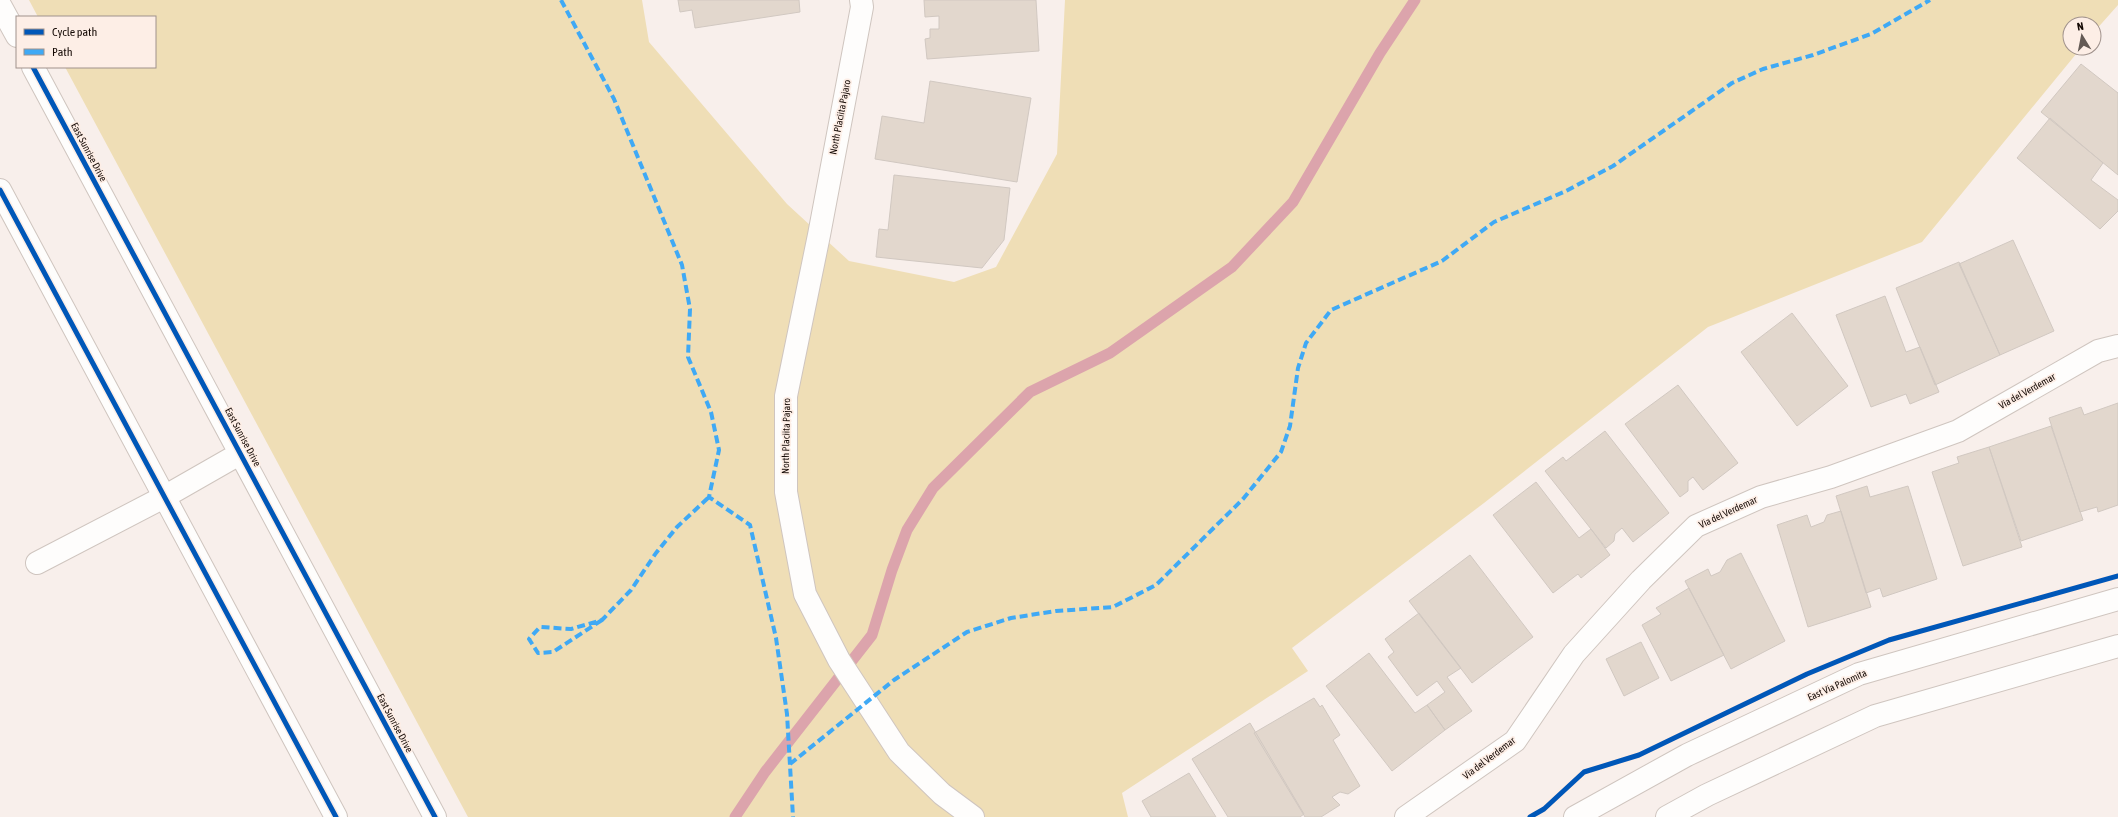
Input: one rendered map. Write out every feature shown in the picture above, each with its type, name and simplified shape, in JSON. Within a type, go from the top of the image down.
[{"type":"street","name":"North Placiita Pajaro","points":[[861,0],[862,7],[819,234],[786,396],[786,492],[805,594],[838,660],[899,752],[942,794],[973,817]]},
{"type":"street","points":[[0,5],[16,34]]},
{"type":"street","name":"East Sunrise Drive","points":[[35,68],[435,817]]},
{"type":"street","points":[[0,190],[336,817]]},
{"type":"street","name":"Via del Verdemar","points":[[1406,817],[1515,741],[1574,654],[1641,580],[1696,526],[1761,496],[1831,477],[1958,431],[2098,351],[2118,346]]},
{"type":"street","points":[[37,563],[164,497],[241,453]]},
{"type":"street","name":"East Via Palomita","points":[[1575,817],[1687,755],[1859,674],[2118,599]]},
{"type":"street","points":[[1667,817],[1707,795],[1875,716],[2118,646]]},
{"type":"shaded area","points":[[29,0],[642,0],[649,42],[787,204],[849,261],[954,282],[996,267],[1057,154],[1065,0],[2118,0],[2118,5],[2102,23],[2102,16],[2062,16],[2062,56],[2074,56],[1922,242],[1708,327],[1484,503],[1292,648],[1308,671],[1122,793],[1128,817],[468,817],[66,68],[156,68],[156,16],[37,16]]},
{"type":"building","points":[[678,0],[799,0],[800,12],[695,28],[692,10],[680,12]]},
{"type":"building","points":[[924,0],[1036,0],[1039,51],[927,59],[925,39],[930,38],[930,29],[939,29],[939,16],[925,17]]},
{"type":"building","points":[[2081,64],[2118,93],[2118,175],[2041,112]]},
{"type":"building","points":[[930,81],[1031,98],[1017,182],[875,159],[882,116],[924,123]]},
{"type":"building","points":[[2050,118],[2103,163],[2091,180],[2118,200],[2118,211],[2100,229],[2017,158]]},
{"type":"building","points":[[894,175],[1010,188],[1004,240],[982,268],[876,257],[879,229],[888,230]]},
{"type":"building","points":[[2013,240],[2054,331],[2000,355],[1959,264]]},
{"type":"building","points":[[1959,262],[2000,355],[1935,385],[1896,288]]},
{"type":"building","points":[[1885,296],[1906,352],[1920,347],[1939,392],[1910,404],[1906,394],[1871,407],[1836,315]]},
{"type":"building","points":[[1792,313],[1848,386],[1797,426],[1741,352]]},
{"type":"building","points":[[1678,385],[1738,463],[1703,490],[1693,477],[1688,481],[1688,491],[1680,497],[1625,424]]},
{"type":"building","points":[[2118,403],[2118,505],[2098,512],[2097,507],[2080,512],[2049,418],[2081,407],[2084,415]]},
{"type":"building","points":[[2051,426],[2083,520],[2021,541],[1989,447]]},
{"type":"building","points":[[1605,431],[1669,513],[1633,542],[1622,528],[1615,534],[1614,541],[1606,548],[1545,471],[1563,457],[1566,461]]},
{"type":"building","points":[[1989,447],[2022,547],[1963,566],[1932,472],[1959,463],[1957,457]]},
{"type":"building","points":[[1536,482],[1579,538],[1591,529],[1610,555],[1581,578],[1578,574],[1553,593],[1493,515]]},
{"type":"building","points":[[1867,486],[1870,497],[1908,486],[1937,579],[1883,597],[1880,588],[1866,593],[1836,496]]},
{"type":"building","points":[[1841,511],[1871,607],[1808,627],[1777,525],[1807,515],[1811,527],[1824,522],[1827,515]]},
{"type":"building","points":[[1741,553],[1785,641],[1731,669],[1685,581],[1708,569],[1711,576],[1720,572],[1727,560]]},
{"type":"building","points":[[1470,555],[1533,637],[1472,683],[1409,601]]},
{"type":"building","points":[[1689,588],[1724,655],[1671,681],[1642,625],[1661,614],[1656,608]]},
{"type":"building","points":[[1419,613],[1461,668],[1447,677],[1472,711],[1445,730],[1427,705],[1445,692],[1437,681],[1417,696],[1388,657],[1394,652],[1385,639]]},
{"type":"building","points":[[1641,642],[1659,678],[1624,696],[1606,659]]},
{"type":"building","points":[[1369,653],[1415,713],[1427,705],[1445,730],[1392,771],[1326,686]]},
{"type":"building","points":[[1314,698],[1320,707],[1322,705],[1340,735],[1333,740],[1360,786],[1348,794],[1340,792],[1332,797],[1340,805],[1321,817],[1305,817],[1254,733]]},
{"type":"building","points":[[1250,723],[1304,814],[1300,817],[1228,817],[1192,759]]},
{"type":"building","points":[[1189,773],[1216,817],[1151,817],[1142,801]]},
{"type":"waterway","points":[[735,817],[765,772],[872,635],[892,570],[907,530],[933,488],[1030,392],[1110,353],[1232,267],[1293,202],[1380,53],[1415,0]]},
{"type":"marked path","points":[[561,0],[614,99],[682,265],[690,309],[688,357],[711,412],[719,450],[709,497],[750,525],[776,638],[787,714],[793,817]]},
{"type":"marked path","points":[[790,764],[894,680],[967,632],[1011,618],[1056,611],[1113,607],[1156,585],[1243,499],[1281,452],[1290,426],[1298,368],[1306,343],[1331,310],[1442,261],[1494,222],[1566,191],[1613,166],[1732,83],[1763,69],[1813,55],[1871,34],[1930,0]]},
{"type":"marked path","points":[[602,620],[553,652],[538,653],[529,639],[540,627],[571,629],[602,620],[631,590],[656,553],[677,527],[709,497]]},
{"type":"cycle path","points":[[34,68],[435,817]]},
{"type":"cycle path","points":[[0,190],[336,817]]},
{"type":"cycle path","points":[[1530,817],[1544,809],[1584,772],[1639,755],[1807,674],[1889,640],[2118,576]]}]
